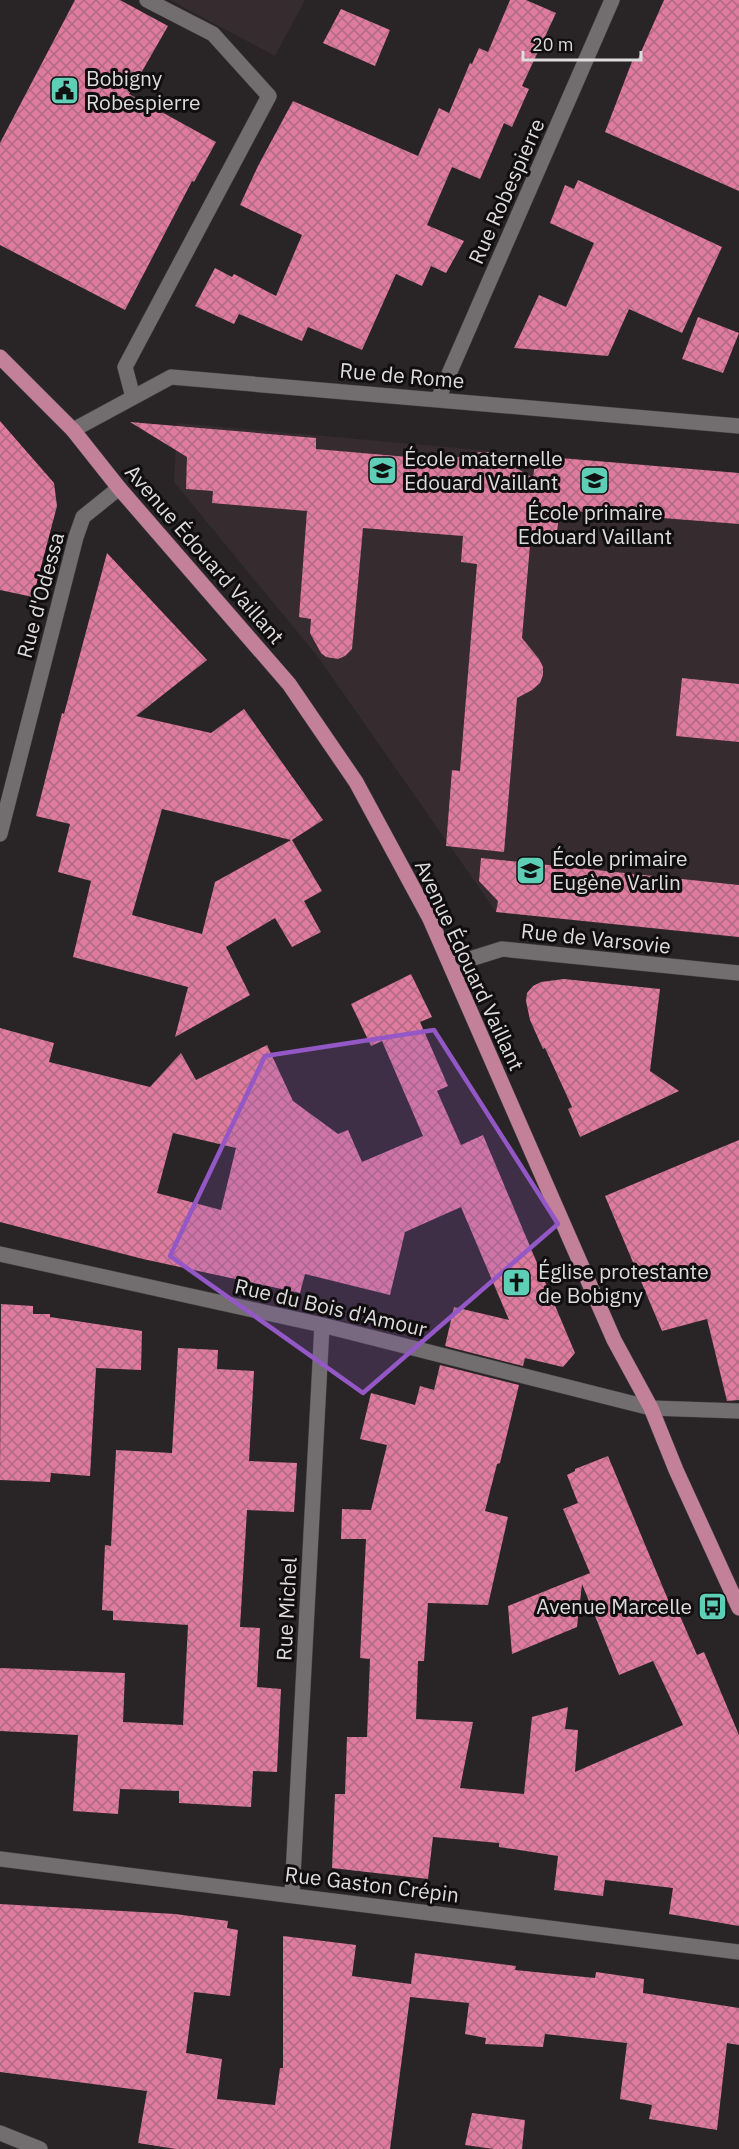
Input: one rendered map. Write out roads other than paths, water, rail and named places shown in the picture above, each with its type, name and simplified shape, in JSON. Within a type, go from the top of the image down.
[{"type":"main road","name":"Avenue Édouard Vaillant","points":[[0,357],[74,430],[119,488],[289,684],[356,782],[430,919],[614,1340],[651,1408],[676,1470],[739,1608]]},
{"type":"street","points":[[134,398],[125,367],[269,96],[213,34],[147,0]]},
{"type":"street","name":"Rue Robespierre","points":[[438,399],[612,0]]},
{"type":"street","name":"Rue de Rome","points":[[74,430],[171,377],[739,426]]},
{"type":"street","name":"Rue d'Odessa","points":[[0,834],[76,537],[83,517],[119,488]]},
{"type":"street","name":"Rue de Varsovie","points":[[451,965],[502,950],[739,973]]},
{"type":"street","name":"Rue du Bois d'Amour","points":[[0,1254],[322,1325],[651,1408]]},
{"type":"street","name":"Rue Michel","points":[[292,1895],[322,1325]]},
{"type":"street","points":[[651,1408],[739,1411]]},
{"type":"street","name":"Rue Gaston Crépin","points":[[0,1859],[739,1952]]},
{"type":"street","points":[[0,2133],[40,2149]]},
{"type":"place","name":"Bobigny Robespierre","points":[[65,90]]},
{"type":"place","name":"École maternelle Edouard Vaillant","points":[[383,470]]},
{"type":"place","name":"École primaire Edouard Vaillant","points":[[595,481]]},
{"type":"place","name":"École primaire Eugène Varlin","points":[[531,870]]},
{"type":"place","name":"Église protestante de Bobigny","points":[[517,1283]]},
{"type":"place","name":"Avenue Marcelle","points":[[713,1606]]}]
